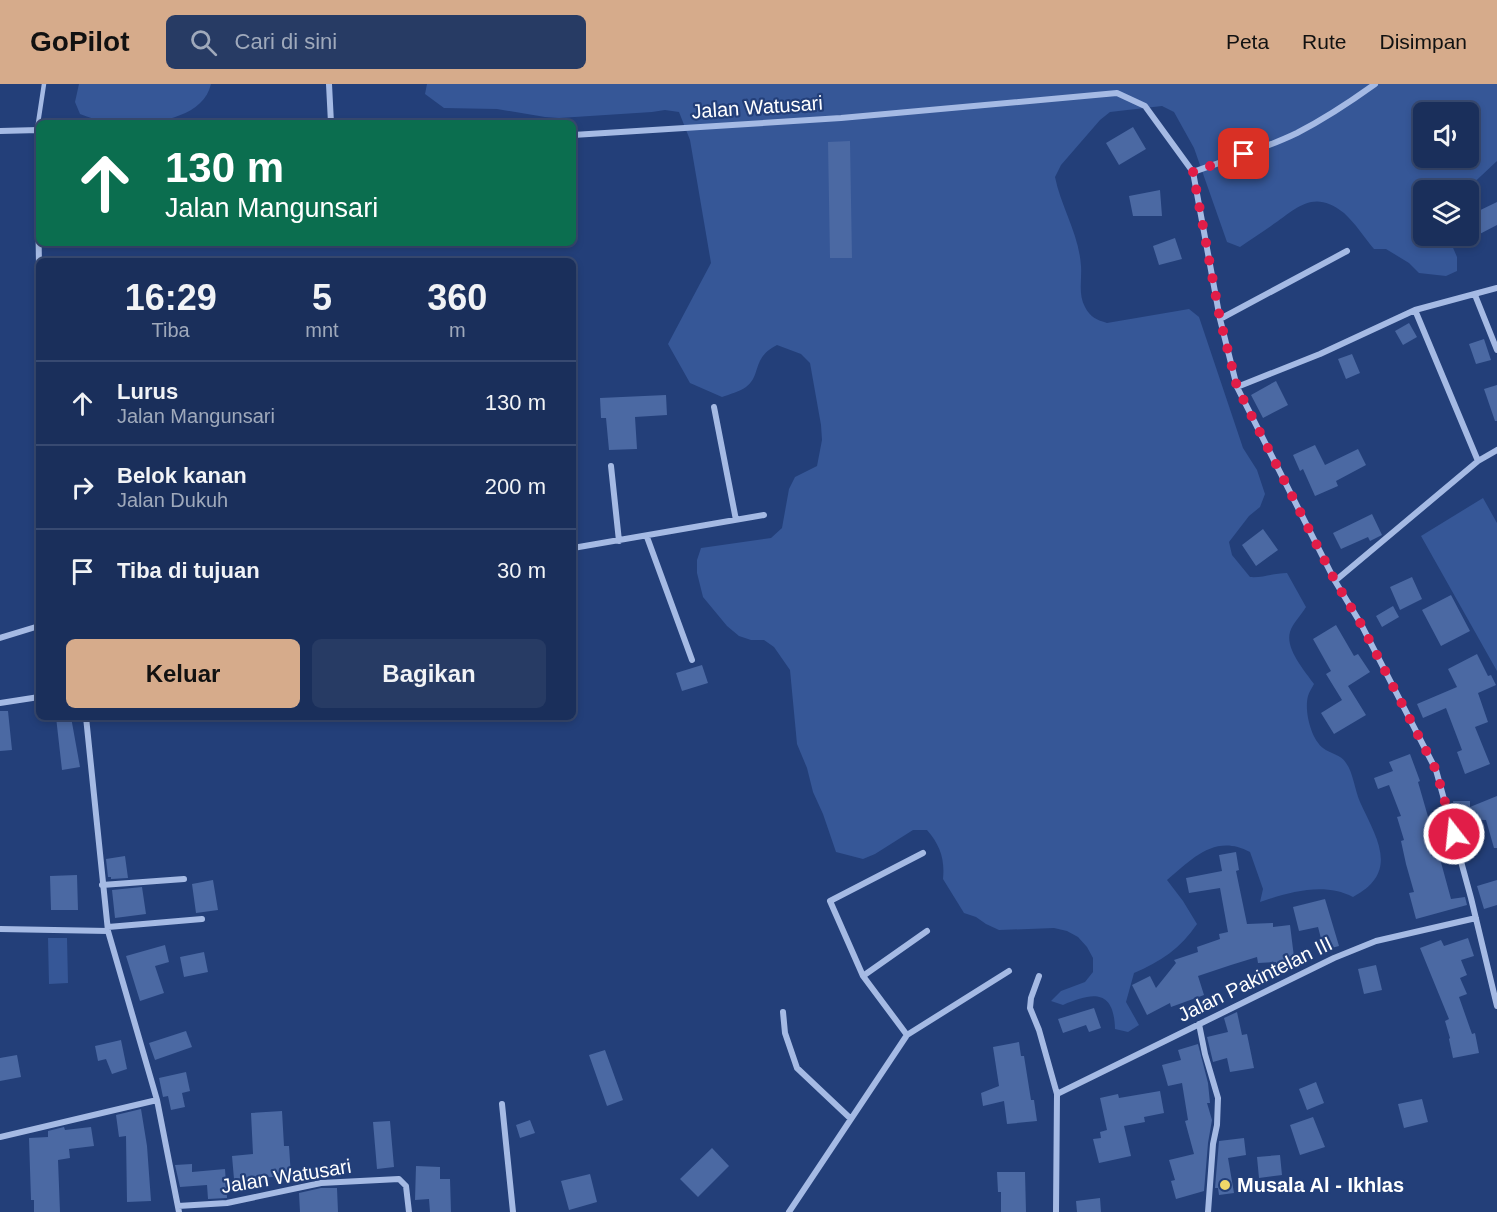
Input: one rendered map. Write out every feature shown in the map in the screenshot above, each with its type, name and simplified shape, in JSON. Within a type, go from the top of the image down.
[{"type":"street","points":[[329,84],[332,120]]},
{"type":"street","points":[[1376,84],[1296,133],[1193,172],[1220,319],[1237,387],[1335,581],[1361,624],[1436,770],[1497,1006]]},
{"type":"street","name":"Jalan Watusari","points":[[576,135],[841,118],[1117,93],[1145,106],[1193,172]]},
{"type":"street","points":[[0,131],[36,130]]},
{"type":"street","points":[[1220,319],[1347,251]]},
{"type":"street","points":[[1237,387],[1320,354],[1415,310],[1497,288]]},
{"type":"street","points":[[1475,295],[1497,350]]},
{"type":"street","points":[[1415,310],[1478,461]]},
{"type":"street","points":[[714,407],[736,520]]},
{"type":"street","points":[[1335,581],[1478,461],[1497,450]]},
{"type":"street","points":[[611,466],[619,541]]},
{"type":"street","points":[[576,548],[764,515]]},
{"type":"street","points":[[647,537],[692,660]]},
{"type":"street","points":[[0,638],[36,627]]},
{"type":"street","points":[[0,703],[36,697]]},
{"type":"street","name":"Jalan Watusari","points":[[86,720],[108,929],[157,1100],[179,1209],[227,1203],[321,1184],[399,1179],[406,1186],[409,1212]]},
{"type":"street","points":[[907,1035],[863,976],[830,901],[923,853]]},
{"type":"street","points":[[102,885],[184,879]]},
{"type":"street","name":"Jalan Pakintelan III","points":[[1057,1094],[1334,958],[1365,945],[1476,918]]},
{"type":"street","points":[[0,929],[108,929],[202,919]]},
{"type":"street","points":[[863,976],[927,932]]},
{"type":"street","points":[[789,1212],[907,1035],[1009,971]]},
{"type":"street","points":[[1039,976],[1030,1008],[1039,1030],[1057,1094],[1056,1212]]},
{"type":"street","points":[[783,1012],[785,1033],[797,1068],[851,1119]]},
{"type":"street","points":[[1199,1024],[1204,1054],[1218,1098],[1208,1212]]},
{"type":"street","points":[[0,1137],[157,1100]]},
{"type":"street","points":[[502,1104],[513,1212]]},
{"type":"lane","points":[[39,120],[44,84]]},
{"type":"shaded area","points":[[79,84],[211,84],[205,97],[195,107],[183,114],[163,120],[101,120],[80,114],[75,102]]},
{"type":"shaded area","points":[[427,84],[1497,84],[1497,161],[1477,180],[1413,180],[1413,246],[1452,246],[1457,257],[1457,271],[1446,276],[1419,273],[1409,263],[1386,249],[1374,249],[1344,213],[1323,202],[1305,204],[1297,208],[1240,247],[1227,242],[1194,148],[1174,112],[1162,106],[1110,112],[1100,120],[1061,165],[1055,177],[1080,254],[1083,302],[1092,316],[1107,323],[1189,309],[1199,317],[1243,448],[1257,470],[1265,494],[1260,507],[1249,516],[1229,542],[1232,555],[1250,577],[1287,573],[1306,607],[1293,626],[1289,639],[1297,660],[1314,684],[1308,694],[1307,702],[1310,724],[1319,744],[1341,758],[1350,771],[1358,798],[1378,842],[1380,866],[1376,877],[1353,897],[1342,892],[1319,889],[1295,892],[1260,902],[1263,889],[1250,852],[1226,845],[1215,847],[1195,857],[1167,880],[1197,924],[1169,953],[1134,973],[1126,1002],[1139,1025],[1128,1032],[1115,1029],[1111,1007],[1106,1000],[1100,997],[1092,996],[1063,1005],[1051,1001],[1061,991],[1085,982],[1093,972],[1093,958],[1087,947],[1078,937],[1067,931],[1054,928],[999,930],[964,913],[943,879],[941,853],[927,830],[913,830],[863,859],[836,852],[797,744],[790,670],[774,647],[764,640],[751,640],[739,636],[727,626],[703,597],[697,573],[697,560],[701,548],[771,538],[782,528],[789,489],[795,477],[817,466],[822,440],[810,363],[801,354],[777,345],[763,355],[754,377],[746,387],[722,397],[690,383],[668,344],[711,263],[690,140],[679,112],[665,110],[559,118],[497,109],[444,108],[425,94]]},
{"type":"shaded area","points":[[1483,498],[1497,523],[1497,671],[1421,536]]},
{"type":"shaded area","points":[[48,938],[67,938],[68,983],[49,984]]},
{"type":"building","points":[[1133,127],[1146,149],[1119,165],[1106,143]]},
{"type":"building","points":[[850,141],[852,258],[830,258],[828,142]]},
{"type":"building","points":[[1160,190],[1162,216],[1133,216],[1129,196]]},
{"type":"building","points":[[1497,202],[1497,225],[1479,234],[1479,211]]},
{"type":"building","points":[[1175,238],[1182,259],[1159,265],[1153,246]]},
{"type":"building","points":[[1409,323],[1417,337],[1403,345],[1395,331]]},
{"type":"building","points":[[1484,339],[1491,360],[1476,364],[1469,344]]},
{"type":"building","points":[[1352,354],[1360,373],[1346,379],[1338,359]]},
{"type":"building","points":[[1276,381],[1288,405],[1263,418],[1251,395]]},
{"type":"building","points":[[1497,385],[1497,421],[1495,421],[1484,389]]},
{"type":"building","points":[[666,395],[667,415],[635,417],[637,449],[609,450],[606,418],[601,418],[600,398]]},
{"type":"building","points":[[1315,445],[1325,465],[1358,449],[1366,465],[1336,481],[1338,486],[1315,496],[1303,469],[1300,471],[1293,455]]},
{"type":"building","points":[[1372,514],[1382,535],[1370,541],[1368,537],[1341,549],[1333,533]]},
{"type":"building","points":[[1263,529],[1278,550],[1256,566],[1242,545]]},
{"type":"building","points":[[1412,577],[1422,599],[1400,610],[1390,587]]},
{"type":"building","points":[[1451,595],[1470,631],[1441,646],[1422,610]]},
{"type":"building","points":[[1393,606],[1399,617],[1382,627],[1376,616]]},
{"type":"building","points":[[1336,625],[1354,656],[1358,654],[1370,672],[1348,686],[1366,715],[1334,734],[1321,713],[1342,700],[1326,674],[1331,671],[1313,639]]},
{"type":"building","points":[[1477,654],[1488,676],[1491,675],[1496,685],[1478,693],[1488,722],[1475,727],[1490,764],[1465,774],[1457,752],[1462,750],[1446,708],[1423,718],[1417,704],[1457,687],[1448,669]]},
{"type":"building","points":[[702,665],[708,683],[682,691],[676,673]]},
{"type":"building","points":[[0,711],[8,711],[12,750],[0,751]]},
{"type":"building","points":[[56,720],[72,720],[80,767],[62,770]]},
{"type":"building","points":[[1410,754],[1420,781],[1418,782],[1431,827],[1425,829],[1432,856],[1439,855],[1451,899],[1465,897],[1467,905],[1416,919],[1409,893],[1414,892],[1397,817],[1401,816],[1389,785],[1378,789],[1374,778],[1393,771],[1389,762]]},
{"type":"building","points":[[1497,796],[1497,848],[1494,848],[1486,820],[1455,819],[1453,801],[1470,801],[1470,807]]},
{"type":"building","points":[[1236,852],[1239,870],[1236,871],[1247,924],[1273,923],[1273,927],[1290,925],[1295,965],[1276,966],[1276,962],[1258,963],[1257,957],[1198,976],[1204,995],[1171,1007],[1170,1003],[1147,1015],[1132,985],[1150,976],[1156,988],[1176,963],[1174,960],[1198,952],[1197,947],[1220,939],[1219,934],[1228,932],[1220,888],[1189,893],[1186,878],[1222,871],[1219,855]]},
{"type":"building","points":[[125,856],[128,878],[111,879],[108,877],[106,859]]},
{"type":"building","points":[[77,875],[78,910],[51,910],[50,876]]},
{"type":"building","points":[[213,880],[218,910],[196,913],[192,884]]},
{"type":"building","points":[[1497,880],[1497,905],[1484,909],[1477,886]]},
{"type":"building","points":[[142,887],[146,914],[115,918],[112,890]]},
{"type":"building","points":[[1325,899],[1339,946],[1324,950],[1318,927],[1299,931],[1293,907]]},
{"type":"building","points":[[1468,938],[1474,956],[1461,960],[1467,975],[1460,978],[1467,994],[1459,997],[1472,1034],[1475,1033],[1479,1053],[1453,1058],[1445,1021],[1449,1019],[1420,948],[1441,940],[1444,946]]},
{"type":"building","points":[[165,945],[169,962],[155,966],[164,993],[140,1001],[126,956]]},
{"type":"building","points":[[204,952],[208,972],[184,977],[180,957]]},
{"type":"building","points":[[1376,965],[1382,990],[1364,994],[1358,969]]},
{"type":"building","points":[[1094,1008],[1101,1028],[1089,1032],[1086,1025],[1063,1033],[1058,1019]]},
{"type":"building","points":[[1237,1012],[1242,1035],[1247,1034],[1254,1068],[1230,1072],[1227,1058],[1213,1062],[1207,1037],[1228,1032],[1224,1018]]},
{"type":"building","points":[[186,1031],[192,1047],[155,1060],[149,1043]]},
{"type":"building","points":[[121,1040],[127,1069],[112,1074],[106,1059],[98,1061],[95,1046]]},
{"type":"building","points":[[1019,1042],[1037,1121],[1007,1124],[1004,1101],[983,1106],[981,1093],[999,1086],[993,1047]]},
{"type":"building","points":[[1198,1044],[1208,1083],[1210,1103],[1207,1103],[1212,1120],[1204,1191],[1176,1199],[1171,1181],[1175,1180],[1169,1160],[1194,1154],[1185,1121],[1188,1120],[1182,1083],[1168,1086],[1162,1065],[1181,1060],[1178,1050]]},
{"type":"building","points":[[605,1050],[623,1100],[607,1106],[589,1055]]},
{"type":"building","points":[[17,1055],[21,1077],[0,1081],[0,1058]]},
{"type":"building","points":[[186,1072],[190,1091],[182,1093],[185,1107],[171,1110],[168,1096],[163,1097],[159,1078]]},
{"type":"building","points":[[1316,1082],[1324,1103],[1307,1110],[1299,1089]]},
{"type":"building","points":[[1160,1091],[1164,1113],[1144,1117],[1145,1122],[1124,1126],[1131,1156],[1099,1163],[1093,1139],[1101,1138],[1100,1132],[1107,1130],[1100,1098],[1118,1094],[1119,1098]]},
{"type":"building","points":[[1422,1099],[1428,1122],[1404,1128],[1398,1104]]},
{"type":"building","points":[[141,1109],[147,1146],[151,1201],[127,1202],[126,1136],[119,1137],[116,1115]]},
{"type":"building","points":[[282,1111],[284,1146],[289,1146],[291,1176],[234,1179],[232,1156],[253,1154],[251,1113]]},
{"type":"building","points":[[1313,1117],[1325,1147],[1300,1155],[1290,1125]]},
{"type":"building","points":[[530,1120],[535,1133],[520,1138],[516,1125]]},
{"type":"building","points":[[390,1121],[394,1167],[377,1169],[373,1122]]},
{"type":"building","points":[[64,1127],[65,1130],[91,1127],[94,1146],[69,1149],[70,1158],[58,1160],[60,1212],[34,1212],[34,1200],[31,1200],[29,1138],[48,1137],[48,1131]]},
{"type":"building","points":[[1244,1138],[1246,1155],[1228,1158],[1234,1193],[1219,1195],[1218,1188],[1215,1188],[1219,1141]]},
{"type":"building","points":[[712,1148],[729,1166],[698,1197],[680,1179]]},
{"type":"building","points":[[1280,1155],[1282,1175],[1259,1178],[1257,1157]]},
{"type":"building","points":[[192,1164],[192,1172],[225,1169],[227,1198],[208,1199],[207,1185],[180,1187],[175,1165]]},
{"type":"building","points":[[416,1166],[440,1167],[440,1179],[450,1179],[451,1212],[430,1212],[429,1199],[415,1200]]},
{"type":"building","points":[[997,1172],[1025,1172],[1026,1212],[1001,1212],[1001,1192],[998,1192]]},
{"type":"building","points":[[590,1174],[597,1202],[569,1210],[561,1181]]},
{"type":"building","points":[[321,1188],[337,1188],[338,1212],[300,1212],[299,1193]]},
{"type":"building","points":[[1100,1198],[1101,1212],[1077,1212],[1076,1201]]},
{"type":"place","name":"Musala Al - Ikhlas","points":[[1225,1185]]},
{"type":"route","points":[[1244,154],[1193,172],[1220,319],[1237,387],[1335,581],[1361,624],[1436,770],[1454,834]]}]
